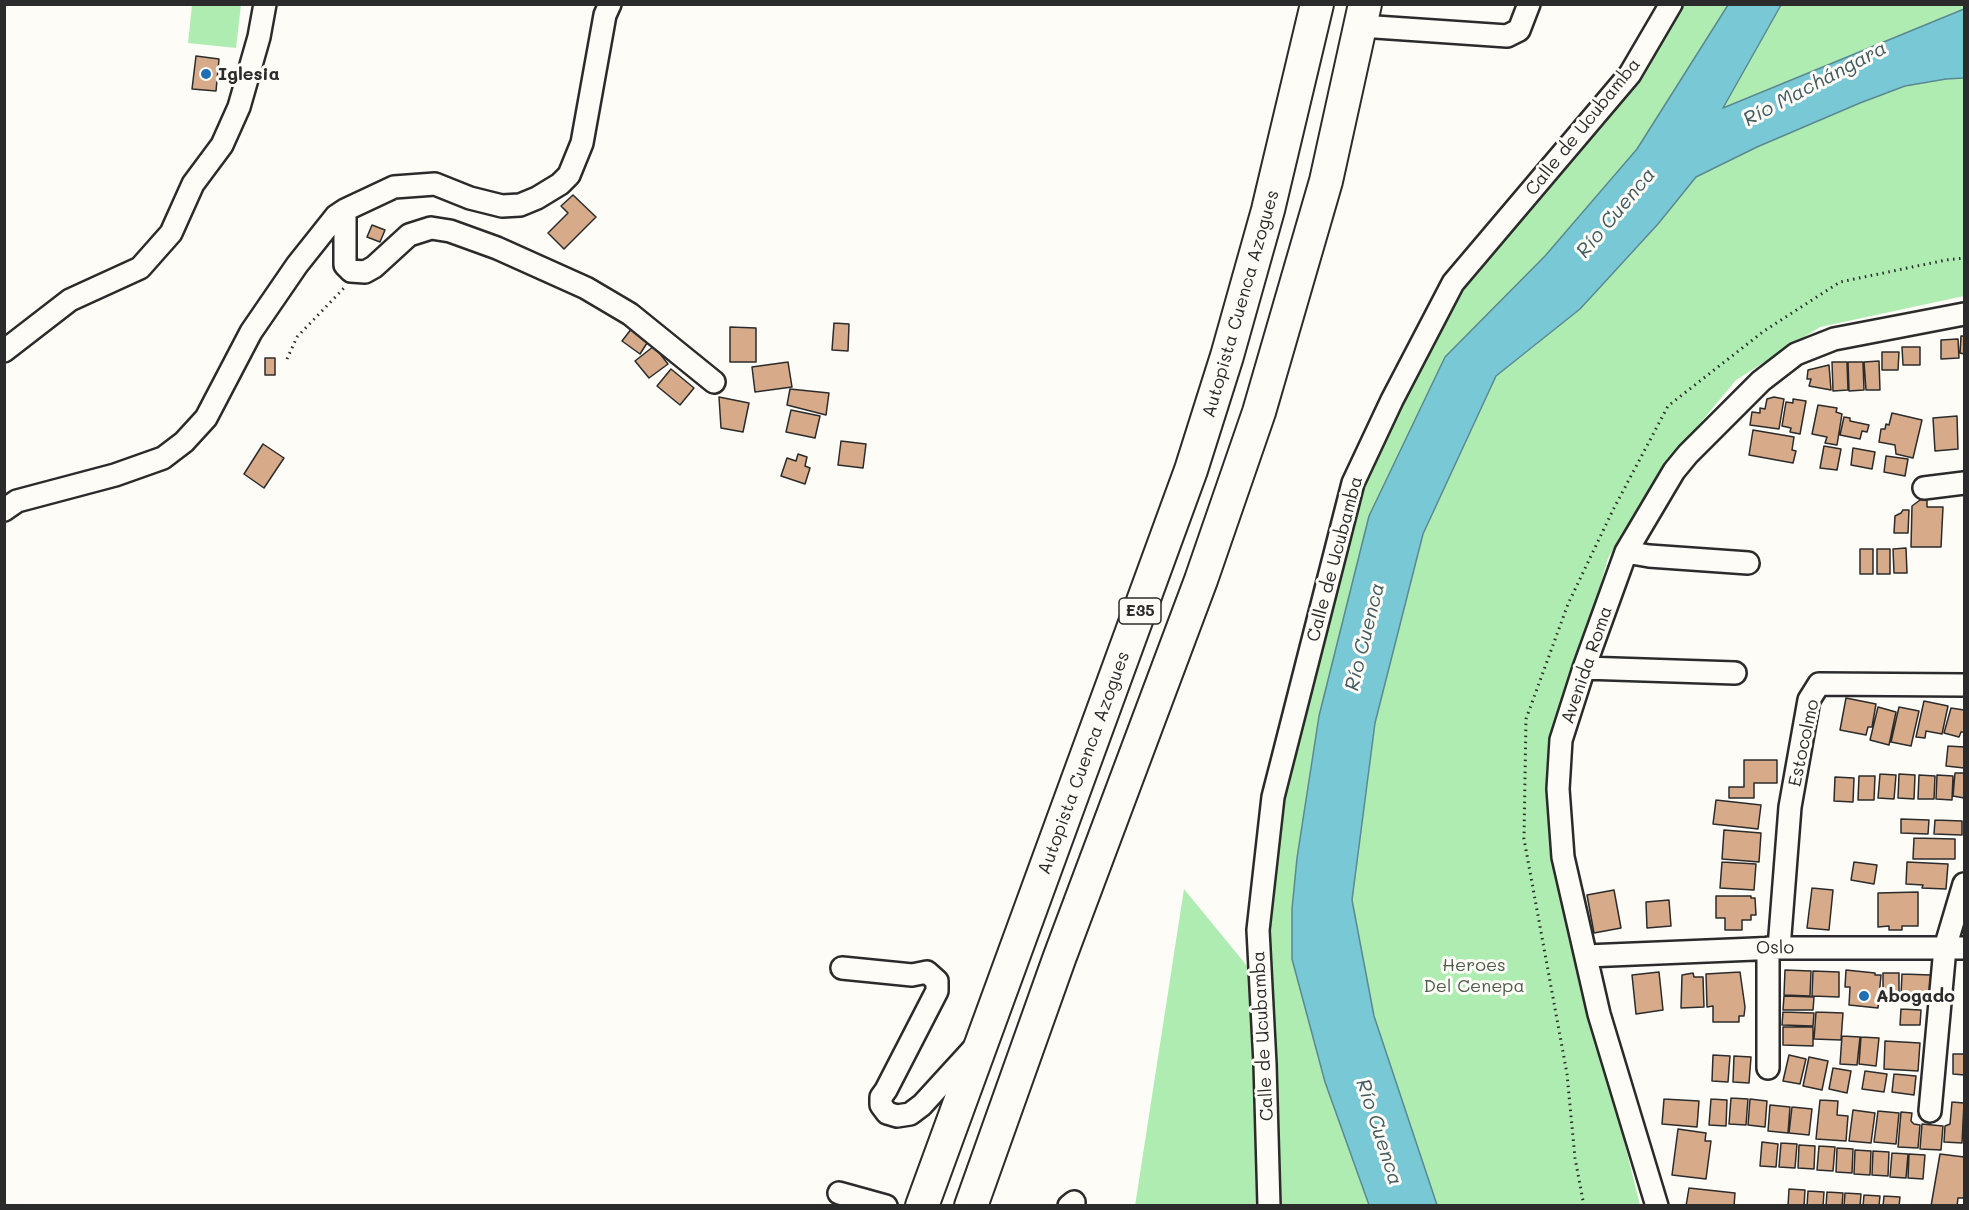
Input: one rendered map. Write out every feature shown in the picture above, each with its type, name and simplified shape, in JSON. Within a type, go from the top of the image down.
[{"type":"highway","name":"Autopista Cuenca Azogues","points":[[922,1206],[981,1039],[1191,470],[1224,366],[1268,210],[1317,4]]},
{"type":"highway","name":"E35","points":[[977,1204],[1059,959],[1179,640],[1259,412],[1326,181],[1363,15]]},
{"type":"street","points":[[4,351],[70,300],[140,268],[171,233],[193,184],[222,145],[239,107],[260,37],[265,4]]},
{"type":"street","points":[[4,510],[17,501],[115,475],[163,458],[184,442],[206,418],[251,332],[297,265],[336,216],[345,210],[394,187],[435,184],[470,198],[502,206],[520,205],[560,184],[569,175],[582,143],[605,15],[610,4]]},
{"type":"street","points":[[1363,15],[1507,36],[1519,30],[1529,4]]},
{"type":"street","name":"Calle de Ucubamba","points":[[1269,1206],[1266,1064],[1258,930],[1273,797],[1353,483],[1392,400],[1454,283],[1629,74],[1671,4]]},
{"type":"street","points":[[345,210],[345,266],[351,271],[365,272],[374,267],[410,236],[431,228],[450,231],[497,248],[586,288],[630,314],[714,382]]},
{"type":"street","name":"Avenida Roma","points":[[1657,1206],[1599,1014],[1563,857],[1558,789],[1561,740],[1584,668],[1626,552],[1674,471],[1761,381],[1796,354],[1834,339],[1965,314]]},
{"type":"street","points":[[1924,488],[1965,483]]},
{"type":"street","points":[[1626,552],[1748,563]]},
{"type":"street","points":[[1584,668],[1735,673]]},
{"type":"street","name":"Estocolmo","points":[[1774,948],[1790,807],[1809,700],[1819,684],[1965,685]]},
{"type":"street","points":[[1930,1111],[1965,884]]},
{"type":"street","points":[[1768,1068],[1774,948]]},
{"type":"street","name":"Oslo","points":[[1586,956],[1774,948],[1955,948]]},
{"type":"street","points":[[842,968],[912,975],[927,972],[936,981],[937,991],[881,1097],[881,1105],[887,1113],[897,1116],[910,1114],[922,1105],[981,1039]]},
{"type":"street","points":[[839,1193],[886,1206]]},
{"type":"path","points":[[1584,1206],[1575,1158],[1568,1074],[1524,838],[1526,719],[1568,604],[1613,510],[1668,406],[1764,331],[1840,282],[1965,258]]},
{"type":"path","points":[[287,358],[297,336],[339,296],[356,273]]},
{"type":"green space","points":[[192,5],[241,5],[236,48],[188,43]]},
{"type":"green space","points":[[1671,5],[1728,5],[1637,149],[1545,256],[1319,716],[1297,858],[1292,909],[1292,959],[1325,1082],[1369,1205],[1269,1206],[1258,930],[1273,797],[1353,483],[1453,283],[1571,146]]},
{"type":"green space","points":[[1781,5],[1964,5],[1964,9],[1722,108]]},
{"type":"green space","name":"Heroes Del Cenepa","points":[[1964,78],[1964,296],[1820,327],[1736,380],[1667,463],[1608,558],[1581,655],[1553,738],[1598,1037],[1640,1205],[1437,1205],[1374,1016],[1352,900],[1375,723],[1423,534],[1496,376],[1536,345],[1615,270],[1658,224],[1696,177],[1757,147],[1905,86]]},
{"type":"green space","points":[[1184,889],[1252,972],[1263,1205],[1135,1206]]},
{"type":"water","points":[[1728,5],[1781,5],[1723,108],[1964,9],[1964,78],[1905,86],[1757,147],[1696,177],[1658,224],[1580,309],[1496,376],[1423,534],[1375,723],[1352,900],[1374,1016],[1437,1205],[1369,1205],[1325,1082],[1292,959],[1292,909],[1297,858],[1319,716],[1369,516],[1445,357],[1545,256],[1637,149]]},
{"type":"building","name":"Iglesia","points":[[196,56],[219,59],[216,91],[192,89]]},
{"type":"building","points":[[573,195],[596,217],[564,249],[548,233],[568,213],[561,206]]},
{"type":"building","points":[[372,225],[385,230],[380,242],[367,237]]},
{"type":"building","points":[[834,323],[849,324],[848,351],[832,350]]},
{"type":"building","points":[[730,327],[756,328],[756,362],[730,362]]},
{"type":"building","points":[[632,328],[649,340],[640,354],[622,341]]},
{"type":"building","points":[[1961,336],[1964,336],[1964,354],[1960,353]]},
{"type":"building","points":[[1958,339],[1959,358],[1941,359],[1941,340]]},
{"type":"building","points":[[654,346],[668,364],[649,378],[635,361]]},
{"type":"building","points":[[1902,347],[1920,347],[1920,365],[1903,365]]},
{"type":"building","points":[[1882,352],[1899,352],[1898,370],[1882,370]]},
{"type":"building","points":[[265,358],[275,358],[275,375],[265,375]]},
{"type":"building","points":[[1879,361],[1880,390],[1866,390],[1864,362]]},
{"type":"building","points":[[788,362],[792,387],[755,392],[752,367]]},
{"type":"building","points":[[1832,362],[1847,362],[1848,390],[1833,391]]},
{"type":"building","points":[[1848,362],[1863,362],[1864,390],[1849,391]]},
{"type":"building","points":[[1829,365],[1831,390],[1809,386],[1811,379],[1807,379],[1808,370]]},
{"type":"building","points":[[671,369],[694,388],[680,405],[657,386]]},
{"type":"building","points":[[790,389],[829,393],[826,415],[787,405]]},
{"type":"building","points":[[719,397],[749,403],[743,432],[721,428]]},
{"type":"building","points":[[1774,397],[1784,399],[1779,429],[1750,425],[1752,412],[1760,413],[1760,408],[1765,409],[1767,399]]},
{"type":"building","points":[[1793,399],[1806,401],[1800,434],[1790,432],[1791,428],[1782,426],[1786,402],[1793,403]]},
{"type":"building","points":[[1818,405],[1837,408],[1836,412],[1842,414],[1837,445],[1825,443],[1827,437],[1812,434]]},
{"type":"building","points":[[791,410],[820,416],[815,438],[786,432]]},
{"type":"building","points":[[1892,413],[1922,420],[1913,458],[1896,454],[1895,445],[1879,442],[1881,429],[1885,429],[1886,424],[1889,425]]},
{"type":"building","points":[[1957,416],[1958,449],[1935,451],[1933,418]]},
{"type":"building","points":[[1844,417],[1850,418],[1850,421],[1869,425],[1867,432],[1862,431],[1860,439],[1840,435]]},
{"type":"building","points":[[1753,430],[1794,437],[1792,450],[1796,451],[1793,463],[1749,455]]},
{"type":"building","points":[[841,441],[866,444],[863,468],[838,465]]},
{"type":"building","points":[[263,444],[284,458],[264,488],[244,474]]},
{"type":"building","points":[[1824,446],[1841,449],[1837,470],[1820,468]]},
{"type":"building","points":[[1853,448],[1875,452],[1872,469],[1851,465]]},
{"type":"building","points":[[798,454],[807,457],[805,466],[810,468],[805,484],[781,476],[787,458],[796,461]]},
{"type":"building","points":[[1886,456],[1908,459],[1905,476],[1884,472]]},
{"type":"building","points":[[1920,500],[1927,500],[1927,507],[1943,507],[1941,547],[1911,547],[1912,506]]},
{"type":"building","points":[[1903,510],[1909,510],[1908,533],[1894,533],[1895,516]]},
{"type":"building","points":[[1906,548],[1907,573],[1894,573],[1893,549]]},
{"type":"building","points":[[1860,549],[1873,549],[1873,574],[1860,574]]},
{"type":"building","points":[[1877,549],[1890,549],[1890,574],[1877,574]]},
{"type":"building","points":[[1846,698],[1876,704],[1872,727],[1868,727],[1866,735],[1840,730]]},
{"type":"building","points":[[1924,701],[1948,706],[1942,734],[1926,731],[1925,738],[1916,737]]},
{"type":"building","points":[[1878,707],[1896,712],[1889,745],[1870,740]]},
{"type":"building","points":[[1899,707],[1919,711],[1911,746],[1891,742]]},
{"type":"building","points":[[1951,708],[1964,710],[1964,732],[1961,732],[1959,737],[1944,733]]},
{"type":"building","points":[[1948,746],[1964,747],[1964,768],[1946,766]]},
{"type":"building","points":[[1744,760],[1777,760],[1777,783],[1754,783],[1754,798],[1729,798],[1729,787],[1744,787]]},
{"type":"building","points":[[1955,773],[1964,773],[1964,798],[1953,796]]},
{"type":"building","points":[[1880,774],[1896,775],[1894,799],[1878,798]]},
{"type":"building","points":[[1899,774],[1915,775],[1914,799],[1898,798]]},
{"type":"building","points":[[1919,775],[1935,776],[1934,799],[1918,799]]},
{"type":"building","points":[[1937,775],[1953,776],[1952,800],[1936,799]]},
{"type":"building","points":[[1859,776],[1875,776],[1874,800],[1858,800]]},
{"type":"building","points":[[1835,777],[1854,778],[1853,802],[1834,801]]},
{"type":"building","points":[[1716,800],[1761,805],[1758,829],[1713,824]]},
{"type":"building","points":[[1901,819],[1929,820],[1928,834],[1901,833]]},
{"type":"building","points":[[1935,820],[1962,821],[1962,835],[1934,834]]},
{"type":"building","points":[[1724,830],[1761,833],[1759,862],[1722,859]]},
{"type":"building","points":[[1914,838],[1955,839],[1955,859],[1913,859]]},
{"type":"building","points":[[1722,862],[1756,864],[1754,890],[1720,888]]},
{"type":"building","points":[[1854,862],[1877,865],[1874,884],[1851,880]]},
{"type":"building","points":[[1907,862],[1948,864],[1946,889],[1922,888],[1923,885],[1906,884]]},
{"type":"building","points":[[1812,888],[1833,890],[1829,930],[1807,928]]},
{"type":"building","points":[[1614,890],[1621,928],[1594,933],[1587,895]]},
{"type":"building","points":[[1918,892],[1918,926],[1902,926],[1902,930],[1889,930],[1889,926],[1878,927],[1878,893]]},
{"type":"building","points":[[1716,896],[1751,896],[1755,898],[1756,915],[1751,915],[1751,920],[1742,920],[1742,930],[1725,930],[1725,918],[1716,918]]},
{"type":"building","points":[[1669,900],[1671,926],[1647,928],[1646,902]]},
{"type":"building","points":[[1785,970],[1811,971],[1810,996],[1784,995]]},
{"type":"building","name":"Abogado","points":[[1846,970],[1881,975],[1878,1008],[1849,1005],[1850,987],[1845,987]]},
{"type":"building","points":[[1813,971],[1839,972],[1839,997],[1812,996]]},
{"type":"building","points":[[1659,972],[1663,1010],[1636,1014],[1632,975]]},
{"type":"building","points":[[1740,972],[1745,1007],[1744,1016],[1739,1016],[1739,1022],[1713,1022],[1713,1006],[1707,1007],[1706,974]]},
{"type":"building","points":[[1693,973],[1694,977],[1703,977],[1704,1007],[1681,1008],[1682,975]]},
{"type":"building","points":[[1883,973],[1899,973],[1899,1000],[1883,1000]]},
{"type":"building","points":[[1902,974],[1931,975],[1930,996],[1901,995]]},
{"type":"building","points":[[1784,996],[1814,997],[1813,1010],[1783,1010]]},
{"type":"building","points":[[1901,1009],[1921,1010],[1920,1025],[1900,1025]]},
{"type":"building","points":[[1783,1012],[1814,1013],[1813,1026],[1782,1025]]},
{"type":"building","points":[[1816,1012],[1843,1013],[1841,1040],[1814,1039]]},
{"type":"building","points":[[1783,1027],[1813,1027],[1813,1046],[1783,1045]]},
{"type":"building","points":[[1842,1036],[1860,1037],[1857,1065],[1840,1064]]},
{"type":"building","points":[[1861,1037],[1879,1038],[1876,1066],[1859,1064]]},
{"type":"building","points":[[1885,1041],[1920,1043],[1918,1071],[1884,1069]]},
{"type":"building","points":[[1953,1054],[1964,1054],[1964,1075],[1953,1074]]},
{"type":"building","points":[[1713,1055],[1730,1056],[1728,1082],[1712,1081]]},
{"type":"building","points":[[1789,1055],[1806,1059],[1800,1084],[1783,1081]]},
{"type":"building","points":[[1734,1056],[1751,1057],[1749,1083],[1733,1082]]},
{"type":"building","points":[[1809,1057],[1828,1061],[1822,1090],[1803,1086]]},
{"type":"building","points":[[1833,1068],[1851,1071],[1847,1093],[1829,1089]]},
{"type":"building","points":[[1865,1071],[1887,1074],[1884,1092],[1862,1089]]},
{"type":"building","points":[[1894,1074],[1916,1076],[1914,1095],[1892,1092]]},
{"type":"building","points":[[1731,1098],[1748,1099],[1746,1125],[1729,1124]]},
{"type":"building","points":[[1664,1099],[1699,1101],[1697,1127],[1662,1124]]},
{"type":"building","points":[[1711,1099],[1727,1100],[1726,1126],[1709,1125]]},
{"type":"building","points":[[1750,1099],[1767,1101],[1765,1127],[1748,1125]]},
{"type":"building","points":[[1820,1100],[1838,1101],[1837,1115],[1848,1116],[1846,1141],[1816,1139]]},
{"type":"building","points":[[1952,1102],[1964,1103],[1962,1143],[1944,1142],[1945,1126],[1950,1124]]},
{"type":"building","points":[[1770,1105],[1790,1107],[1788,1133],[1768,1131]]},
{"type":"building","points":[[1792,1107],[1812,1109],[1809,1135],[1789,1133]]},
{"type":"building","points":[[1853,1110],[1875,1113],[1871,1143],[1849,1141]]},
{"type":"building","points":[[1878,1111],[1899,1113],[1896,1144],[1874,1142]]},
{"type":"building","points":[[1901,1112],[1912,1113],[1911,1121],[1920,1125],[1918,1148],[1898,1147]]},
{"type":"building","points":[[1922,1124],[1943,1126],[1941,1150],[1920,1149]]},
{"type":"building","points":[[1678,1129],[1706,1133],[1705,1141],[1711,1141],[1706,1179],[1672,1175]]},
{"type":"building","points":[[1762,1142],[1778,1144],[1776,1167],[1760,1166]]},
{"type":"building","points":[[1781,1143],[1797,1144],[1795,1168],[1779,1167]]},
{"type":"building","points":[[1799,1145],[1815,1146],[1814,1169],[1798,1168]]},
{"type":"building","points":[[1819,1146],[1835,1147],[1833,1171],[1817,1170]]},
{"type":"building","points":[[1837,1148],[1853,1149],[1852,1173],[1836,1172]]},
{"type":"building","points":[[1855,1150],[1871,1151],[1870,1175],[1854,1174]]},
{"type":"building","points":[[1873,1151],[1889,1152],[1888,1176],[1872,1175]]},
{"type":"building","points":[[1892,1153],[1908,1154],[1906,1178],[1890,1177]]},
{"type":"building","points":[[1909,1154],[1925,1155],[1923,1179],[1908,1178]]},
{"type":"building","points":[[1940,1154],[1964,1157],[1964,1198],[1958,1198],[1957,1206],[1931,1206]]},
{"type":"building","points":[[1689,1188],[1735,1193],[1734,1206],[1686,1206]]},
{"type":"building","points":[[1789,1189],[1805,1190],[1804,1206],[1788,1206]]},
{"type":"building","points":[[1808,1191],[1824,1192],[1823,1206],[1807,1206]]},
{"type":"building","points":[[1827,1192],[1843,1193],[1842,1206],[1826,1206]]},
{"type":"building","points":[[1845,1193],[1861,1194],[1860,1206],[1844,1206]]},
{"type":"building","points":[[1864,1195],[1880,1196],[1879,1206],[1863,1206]]},
{"type":"building","points":[[1884,1196],[1900,1197],[1899,1206],[1883,1206]]},
{"type":"place","name":"Iglesia","points":[[206,74]]},
{"type":"place","name":"Abogado","points":[[1864,996]]},
{"type":"water label","name":"Río Machángara","points":[[1815,84]]},
{"type":"water label","name":"Río Cuenca","points":[[1616,213]]},
{"type":"water label","name":"Río Cuenca","points":[[1365,637]]},
{"type":"water label","name":"Río Cuenca","points":[[1379,1132]]}]
